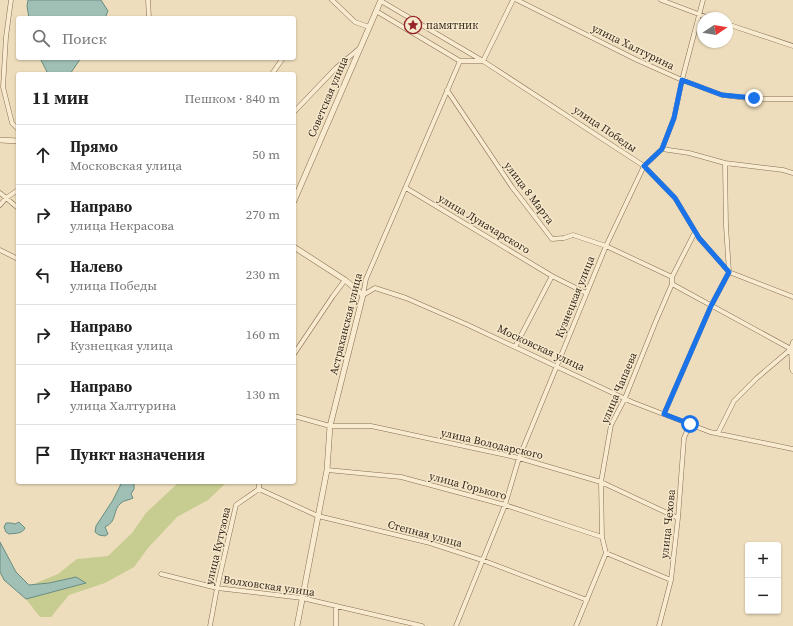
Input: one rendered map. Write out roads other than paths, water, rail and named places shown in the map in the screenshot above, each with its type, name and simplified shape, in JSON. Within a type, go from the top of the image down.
[{"type":"street","points":[[11,0],[6,37],[4,87],[12,124],[16,127]]},
{"type":"street","points":[[148,0],[149,16]]},
{"type":"street","points":[[332,0],[355,22],[369,27]]},
{"type":"street","name":"Советская улица","points":[[296,196],[381,0]]},
{"type":"street","name":"улица Победы","points":[[381,0],[483,61],[644,166],[675,198],[699,238],[729,272],[793,297]]},
{"type":"street","points":[[376,11],[460,61],[483,61],[513,0]]},
{"type":"street","name":"улица Халтурина","points":[[517,0],[637,60],[682,80],[722,95],[793,99]]},
{"type":"street","points":[[660,0],[697,14]]},
{"type":"street","name":"Кузнецкая улица","points":[[700,12],[703,0]]},
{"type":"street","name":"Кузнецкая улица","points":[[456,626],[505,505],[519,458],[606,246],[644,166],[662,149],[674,118],[697,23]]},
{"type":"street","points":[[733,26],[793,46]]},
{"type":"street","points":[[296,110],[336,68],[360,48]]},
{"type":"street","points":[[273,72],[282,60]]},
{"type":"street","name":"Астраханская улица","points":[[297,626],[327,470],[330,426],[366,279],[460,61]]},
{"type":"street","name":"улица 8 Марта","points":[[447,90],[512,187],[552,239],[564,238],[573,235],[606,246],[672,277]]},
{"type":"street","points":[[0,140],[16,141]]},
{"type":"street","points":[[662,149],[689,153],[725,163],[793,173]]},
{"type":"street","points":[[664,414],[711,306],[729,272],[726,226],[725,163]]},
{"type":"street","name":"улица Луначарского","points":[[406,188],[552,276],[586,294]]},
{"type":"street","points":[[0,204],[16,191]]},
{"type":"street","points":[[0,193],[16,206]]},
{"type":"street","name":"улица Чапаева","points":[[606,554],[602,537],[601,482],[611,425],[625,398],[672,284],[672,277],[695,232]]},
{"type":"street","points":[[296,248],[345,280],[363,295]]},
{"type":"street","points":[[0,250],[16,258]]},
{"type":"street","points":[[515,347],[552,276]]},
{"type":"street","points":[[296,351],[332,296],[345,280]]},
{"type":"street","points":[[672,284],[791,349]]},
{"type":"street","name":"Московская улица","points":[[363,295],[375,288],[406,298],[625,398],[664,414],[718,434],[793,449]]},
{"type":"street","points":[[793,342],[791,349],[793,371]]},
{"type":"street","points":[[718,434],[734,401],[757,378],[791,349]]},
{"type":"street","name":"улица Володарского","points":[[296,417],[330,426],[371,426],[519,458],[601,482],[678,518]]},
{"type":"street","name":"улица Чехова","points":[[659,626],[671,580],[678,518],[684,438],[690,424]]},
{"type":"street","name":"улица Горького","points":[[327,470],[401,477],[505,505],[602,537]]},
{"type":"street","points":[[259,484],[259,489]]},
{"type":"street","name":"Степная улица","points":[[259,489],[318,516],[430,543],[482,560],[587,600]]},
{"type":"street","name":"улица Кутузова","points":[[210,626],[236,505],[259,489]]},
{"type":"street","points":[[576,626],[606,554],[671,580]]},
{"type":"street","name":"Волховская улица","points":[[161,574],[217,588],[302,598],[422,626]]},
{"type":"street","points":[[336,606],[336,626]]},
{"type":"water","points":[[28,0],[101,0],[108,11],[106,16],[29,16],[27,6]]},
{"type":"water","points":[[41,60],[80,60],[71,72],[47,72]]},
{"type":"water","points":[[121,484],[134,484],[134,489],[131,494],[133,498],[122,502],[118,506],[112,522],[105,527],[108,534],[105,536],[99,535],[95,532],[96,526],[113,500]]},
{"type":"water","points":[[19,522],[25,528],[22,531],[9,534],[6,532],[4,527],[6,523],[15,524]]},
{"type":"water","points":[[0,542],[16,572],[29,585],[49,583],[76,577],[86,583],[26,599],[4,580],[0,572]]},
{"type":"place","name":"памятник","points":[[413,25]]}]
